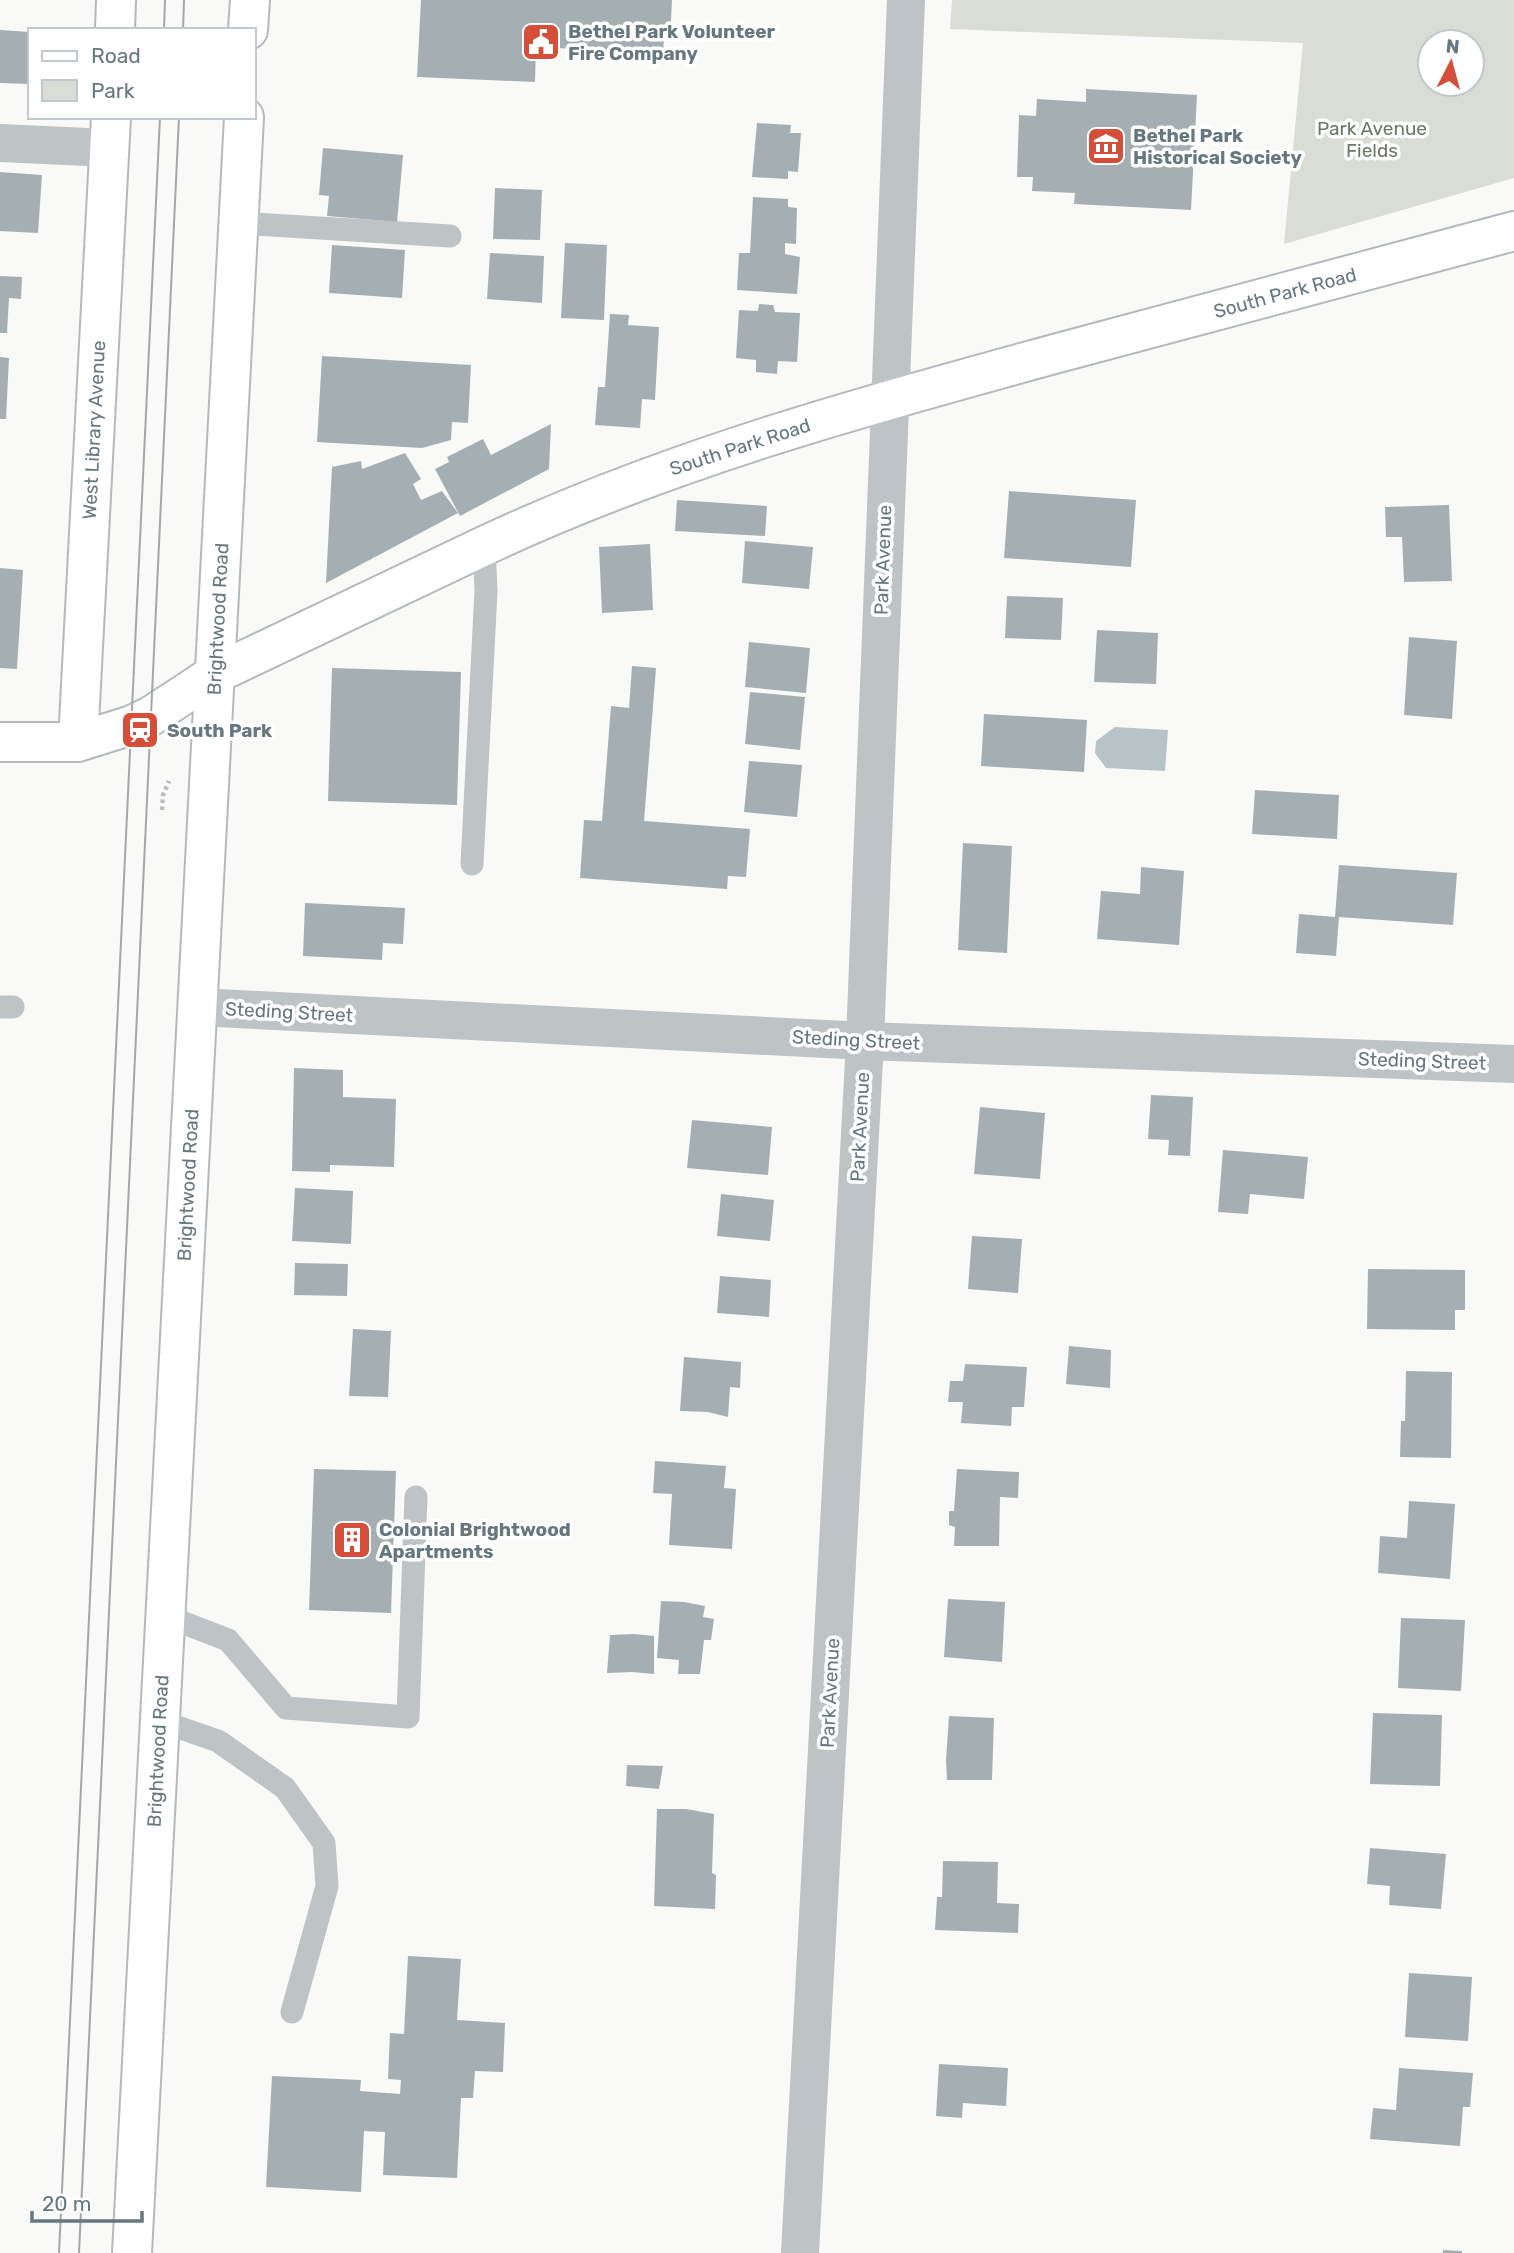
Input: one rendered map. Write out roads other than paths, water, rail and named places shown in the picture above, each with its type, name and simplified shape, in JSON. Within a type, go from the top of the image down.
[{"type":"street","points":[[115,28],[116,0]]},
{"type":"street","points":[[248,28],[250,0]]},
{"type":"street","name":"Park Avenue","points":[[800,2253],[865,1041],[906,0]]},
{"type":"street","name":"Brightwood Road","points":[[132,2253],[244,119]]},
{"type":"street","points":[[0,143],[110,133]]},
{"type":"street","name":"West Library Avenue","points":[[78,742],[110,133]]},
{"type":"street","name":"South Park Road","points":[[0,742],[78,742],[132,725],[151,716],[215,674],[484,546],[698,459],[890,398],[1514,231]]},
{"type":"street","name":"Steding Street","points":[[198,1007],[865,1041],[1514,1064]]},
{"type":"lane","points":[[239,223],[450,236]]},
{"type":"lane","points":[[472,864],[486,591],[484,546]]},
{"type":"lane","points":[[166,1616],[228,1640],[286,1707],[408,1717],[416,1497]]},
{"type":"lane","points":[[160,1721],[218,1741],[285,1788],[324,1843],[327,1886],[292,2012]]},
{"type":"tram line","points":[[164,28],[165,0]]},
{"type":"tram line","points":[[183,28],[184,0]]},
{"type":"tram line","points":[[59,2253],[160,119]]},
{"type":"tram line","points":[[79,2253],[179,119]]},
{"type":"place","name":"Bethel Park Volunteer Fire Company","points":[[541,42]]},
{"type":"place","name":"Bethel Park Historical Society","points":[[1106,146]]},
{"type":"place","name":"South Park","points":[[140,730]]},
{"type":"place","name":"Colonial Brightwood Apartments","points":[[352,1540]]},
{"type":"park label","name":"Park Avenue Fields","points":[[1372,139]]}]
